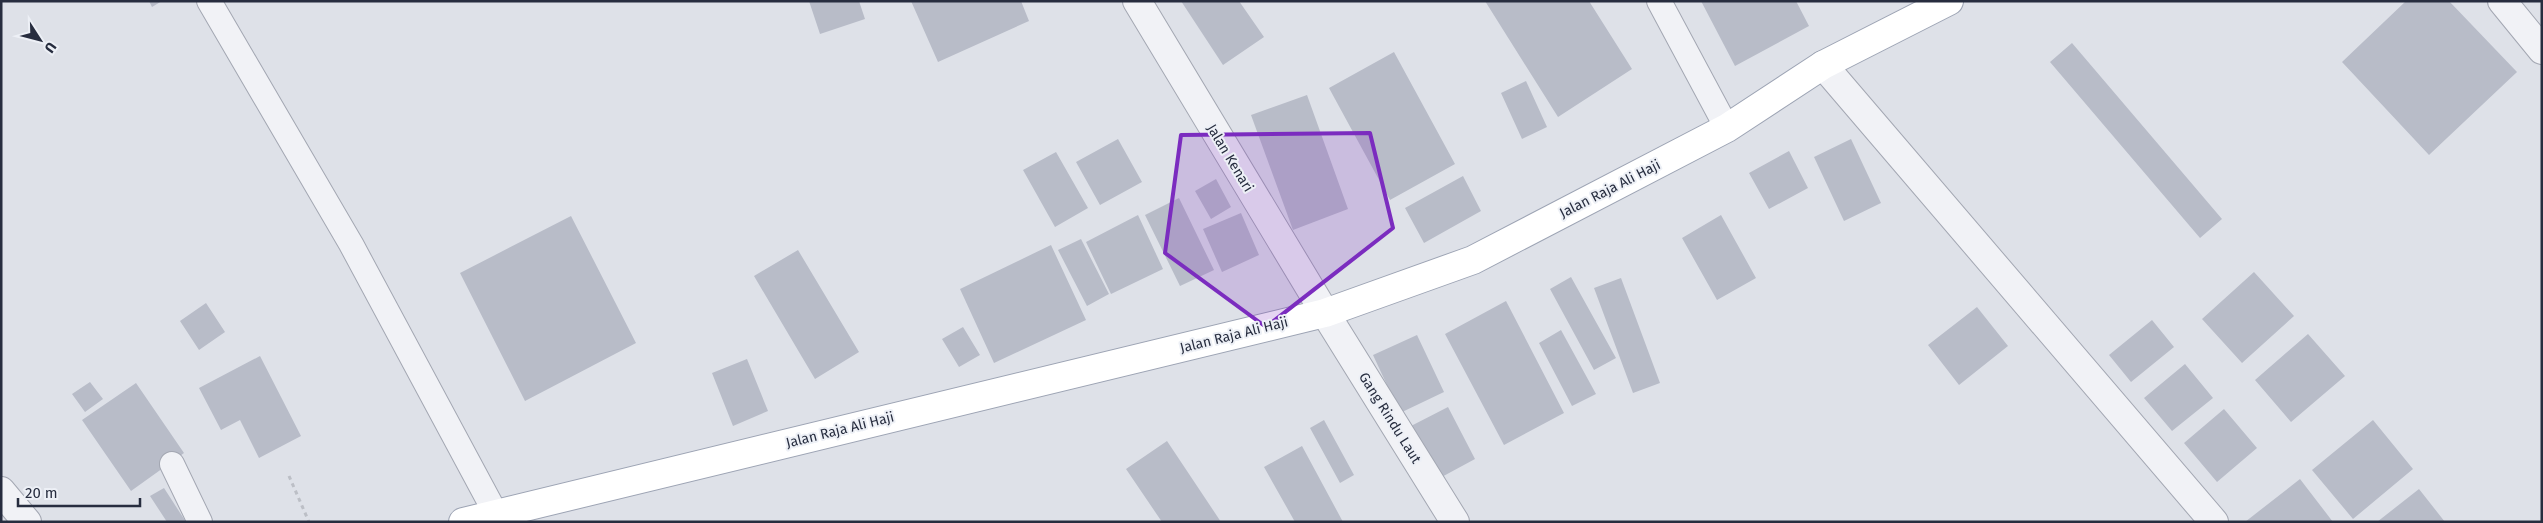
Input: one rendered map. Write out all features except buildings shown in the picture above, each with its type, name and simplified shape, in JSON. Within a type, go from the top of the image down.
[{"type":"main road","name":"Jalan Raja Ali Haji","points":[[463,522],[1324,313],[1473,260],[1727,128],[1822,65],[1950,1]]},
{"type":"street","name":"Jalan Kenari","points":[[1137,1],[1324,313]]},
{"type":"street","points":[[2502,1],[2542,50]]},
{"type":"street","points":[[1822,65],[2214,522]]},
{"type":"street","name":"Gang Rindu Laut","points":[[1324,313],[1454,522]]},
{"type":"street","points":[[1,490],[27,522]]},
{"type":"lane","points":[[209,1],[351,244],[496,514]]},
{"type":"lane","points":[[1659,1],[1727,128]]},
{"type":"lane","points":[[172,464],[200,522]]},
{"type":"path","points":[[288,476],[309,522]]},
{"type":"highlighted area","points":[[1370,133],[1393,228],[1266,327],[1165,253],[1181,135]]}]
